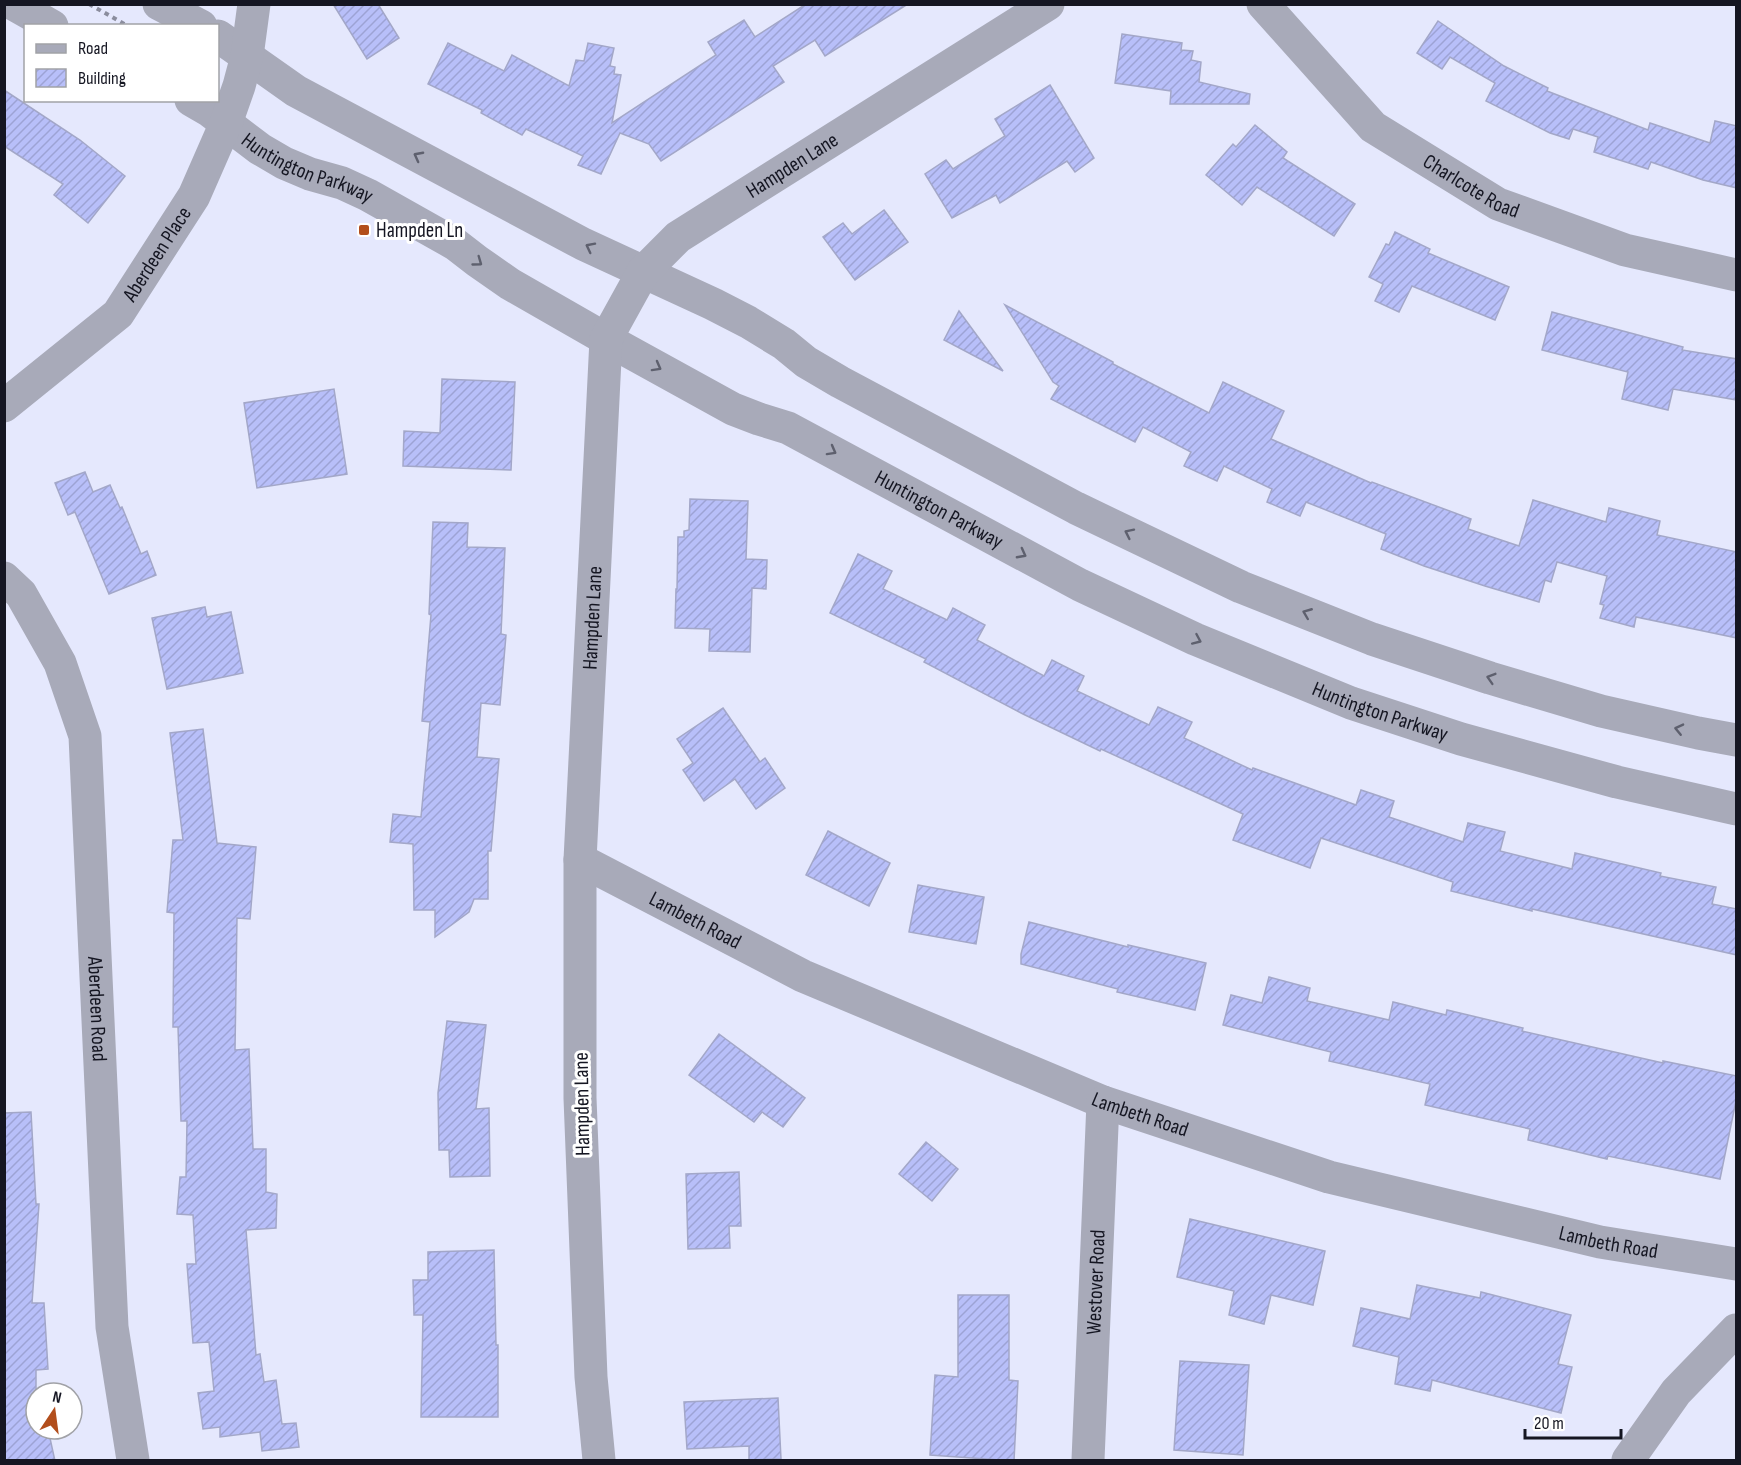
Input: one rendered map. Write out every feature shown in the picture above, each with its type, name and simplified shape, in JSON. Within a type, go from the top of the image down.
[{"type":"street","points":[[14,4],[49,24]]},
{"type":"street","points":[[159,4],[197,24]]},
{"type":"street","name":"Aberdeen Place","points":[[4,406],[118,314],[194,196],[226,123],[239,86],[247,56],[254,4]]},
{"type":"street","name":"Hampden Lane","points":[[599,1461],[591,1377],[580,1098],[580,860],[606,339],[643,272],[678,237],[1048,4]]},
{"type":"street","name":"Charlcote Road","points":[[1263,4],[1373,127],[1498,204],[1624,250],[1737,275]]},
{"type":"street","points":[[219,37],[296,91],[573,239],[748,322],[784,344],[806,362],[840,382],[1076,508],[1241,587],[1372,639],[1490,678],[1601,711],[1737,740]]},
{"type":"street","name":"Huntington Parkway","points":[[194,102],[260,149],[284,163],[310,174],[342,183],[368,195],[455,244],[510,284],[733,409],[788,428],[1080,585],[1195,639],[1351,703],[1461,739],[1617,782],[1737,809]]},
{"type":"street","name":"Aberdeen Road","points":[[4,578],[21,594],[60,663],[85,736],[112,1327],[133,1461]]},
{"type":"street","name":"Lambeth Road","points":[[580,860],[803,976],[1103,1102],[1329,1177],[1600,1242],[1737,1264]]},
{"type":"street","name":"Westover Road","points":[[1088,1461],[1103,1102]]},
{"type":"street","points":[[1628,1461],[1676,1392],[1737,1330]]},
{"type":"path","points":[[89,4],[124,24]]},
{"type":"building","points":[[333,4],[378,4],[399,38],[367,59]]},
{"type":"building","points":[[806,4],[908,4],[825,56],[815,40],[773,66],[784,82],[661,161],[649,144],[620,133],[601,174],[578,165],[583,156],[526,129],[522,135],[481,113],[482,110],[428,84],[448,43],[504,71],[512,55],[569,86],[576,60],[584,61],[588,43],[614,48],[610,66],[615,67],[614,74],[621,75],[612,123],[716,55],[708,42],[744,20],[755,37]]},
{"type":"building","points":[[1438,21],[1504,66],[1548,88],[1547,91],[1648,130],[1650,123],[1710,143],[1715,121],[1737,126],[1737,188],[1703,180],[1651,162],[1648,169],[1594,152],[1598,137],[1573,129],[1569,139],[1550,133],[1486,101],[1495,83],[1450,57],[1442,69],[1417,53]]},
{"type":"building","points":[[1122,34],[1182,43],[1181,50],[1193,51],[1191,60],[1201,62],[1199,82],[1250,94],[1249,104],[1170,104],[1171,91],[1115,83]]},
{"type":"building","points":[[1050,85],[1094,158],[1075,172],[1067,161],[1000,203],[996,195],[952,218],[925,174],[946,160],[953,169],[1005,136],[995,119]]},
{"type":"building","points":[[4,90],[80,140],[125,176],[88,223],[54,195],[63,184],[4,146]]},
{"type":"building","points":[[1255,125],[1287,152],[1283,158],[1355,204],[1334,236],[1257,187],[1242,205],[1206,175],[1233,144],[1236,147]]},
{"type":"building","points":[[884,210],[908,242],[855,280],[823,237],[843,223],[852,234]]},
{"type":"building","points":[[1395,232],[1430,249],[1428,253],[1509,287],[1495,320],[1412,286],[1399,312],[1375,301],[1383,284],[1369,277]]},
{"type":"building","points":[[1005,305],[1209,413],[1223,382],[1284,411],[1271,439],[1371,483],[1471,519],[1468,529],[1519,546],[1533,500],[1606,522],[1609,508],[1660,521],[1657,535],[1737,552],[1737,638],[1636,617],[1634,627],[1600,618],[1604,605],[1600,604],[1607,576],[1557,562],[1551,582],[1545,580],[1539,602],[1485,586],[1381,549],[1386,534],[1306,502],[1300,516],[1267,502],[1272,489],[1224,466],[1217,481],[1184,466],[1191,452],[1143,427],[1135,442],[1051,399],[1059,386],[1053,382]]},
{"type":"building","points":[[959,311],[1003,371],[944,340]]},
{"type":"building","points":[[1552,312],[1683,347],[1682,350],[1737,359],[1737,400],[1673,389],[1668,410],[1622,399],[1628,372],[1542,350]]},
{"type":"building","points":[[442,379],[515,382],[511,470],[403,466],[404,431],[440,433]]},
{"type":"building","points":[[334,389],[347,474],[257,488],[244,403]]},
{"type":"building","points":[[85,472],[93,492],[110,485],[120,508],[122,507],[141,554],[147,551],[156,575],[109,594],[75,512],[68,515],[55,483]]},
{"type":"building","points":[[690,499],[748,501],[746,559],[767,560],[766,589],[752,588],[750,652],[709,651],[710,629],[675,628],[678,537],[684,537],[684,531],[689,530]]},
{"type":"building","points":[[433,522],[468,523],[467,547],[505,548],[501,634],[506,635],[500,705],[481,703],[477,757],[499,759],[491,851],[488,851],[488,899],[474,899],[469,912],[435,937],[435,910],[414,910],[413,844],[390,842],[393,814],[421,817],[430,722],[422,721],[431,615],[429,614]]},
{"type":"building","points":[[858,554],[892,571],[883,589],[947,620],[953,608],[985,625],[977,640],[1044,676],[1052,660],[1084,676],[1077,691],[1149,725],[1158,707],[1192,722],[1184,738],[1252,770],[1253,768],[1356,805],[1361,790],[1394,801],[1389,817],[1463,842],[1468,823],[1505,832],[1500,851],[1572,869],[1575,853],[1661,873],[1660,876],[1716,887],[1712,904],[1737,909],[1737,955],[1532,909],[1532,911],[1451,891],[1453,882],[1321,838],[1310,868],[1233,840],[1243,814],[1101,749],[1100,751],[1023,714],[924,662],[926,659],[830,613]]},
{"type":"building","points":[[205,607],[207,617],[231,612],[243,673],[167,689],[152,618]]},
{"type":"building","points":[[723,708],[760,762],[765,758],[785,788],[756,809],[735,779],[704,801],[683,770],[693,763],[677,739]]},
{"type":"building","points":[[203,729],[217,843],[256,847],[250,919],[237,918],[235,1050],[249,1049],[253,1149],[266,1149],[266,1192],[277,1194],[276,1228],[246,1230],[256,1355],[260,1354],[264,1382],[276,1380],[282,1424],[296,1423],[299,1447],[262,1451],[260,1432],[220,1437],[220,1427],[203,1429],[198,1393],[214,1391],[209,1342],[193,1343],[187,1264],[196,1264],[193,1215],[177,1214],[180,1177],[186,1177],[187,1121],[181,1121],[178,1027],[173,1027],[174,913],[167,912],[173,840],[183,840],[170,733]]},
{"type":"building","points":[[828,831],[890,863],[869,906],[806,875]]},
{"type":"building","points":[[918,885],[984,897],[976,944],[909,932]]},
{"type":"building","points":[[1029,922],[1128,947],[1128,945],[1206,963],[1195,1010],[1117,992],[1118,989],[1021,964],[1021,954]]},
{"type":"building","points":[[1269,977],[1310,988],[1307,1001],[1389,1020],[1393,1002],[1446,1015],[1447,1010],[1523,1028],[1522,1031],[1663,1063],[1663,1061],[1737,1076],[1737,1096],[1720,1179],[1608,1156],[1607,1159],[1528,1140],[1530,1129],[1425,1105],[1430,1084],[1329,1061],[1331,1052],[1223,1025],[1231,995],[1262,1003]]},
{"type":"building","points":[[447,1021],[486,1025],[476,1109],[489,1108],[490,1176],[450,1177],[449,1150],[439,1150],[438,1093]]},
{"type":"building","points":[[719,1034],[805,1098],[783,1127],[762,1112],[754,1122],[689,1075]]},
{"type":"building","points":[[31,1112],[36,1204],[39,1204],[32,1303],[44,1303],[48,1369],[36,1370],[36,1381],[24,1381],[24,1441],[51,1441],[55,1461],[4,1461],[4,1113]]},
{"type":"building","points":[[926,1142],[958,1169],[932,1201],[899,1174]]},
{"type":"building","points":[[739,1172],[741,1226],[729,1226],[730,1248],[688,1249],[686,1174]]},
{"type":"building","points":[[1190,1219],[1325,1251],[1313,1305],[1271,1295],[1264,1324],[1229,1315],[1234,1291],[1177,1277]]},
{"type":"building","points":[[494,1250],[498,1417],[421,1417],[423,1315],[414,1315],[413,1280],[428,1280],[428,1252]]},
{"type":"building","points":[[1417,1285],[1480,1298],[1481,1292],[1571,1315],[1558,1364],[1572,1367],[1561,1413],[1432,1380],[1430,1391],[1395,1384],[1399,1357],[1353,1346],[1361,1308],[1410,1319]]},
{"type":"building","points":[[958,1295],[1009,1295],[1009,1380],[1018,1381],[1014,1461],[930,1455],[935,1375],[958,1377]]},
{"type":"building","points":[[1180,1361],[1249,1365],[1243,1455],[1174,1450]]},
{"type":"building","points":[[778,1398],[781,1459],[749,1460],[749,1446],[687,1449],[684,1402]]},
{"type":"place","name":"Hampden Ln","points":[[364,230]]}]
